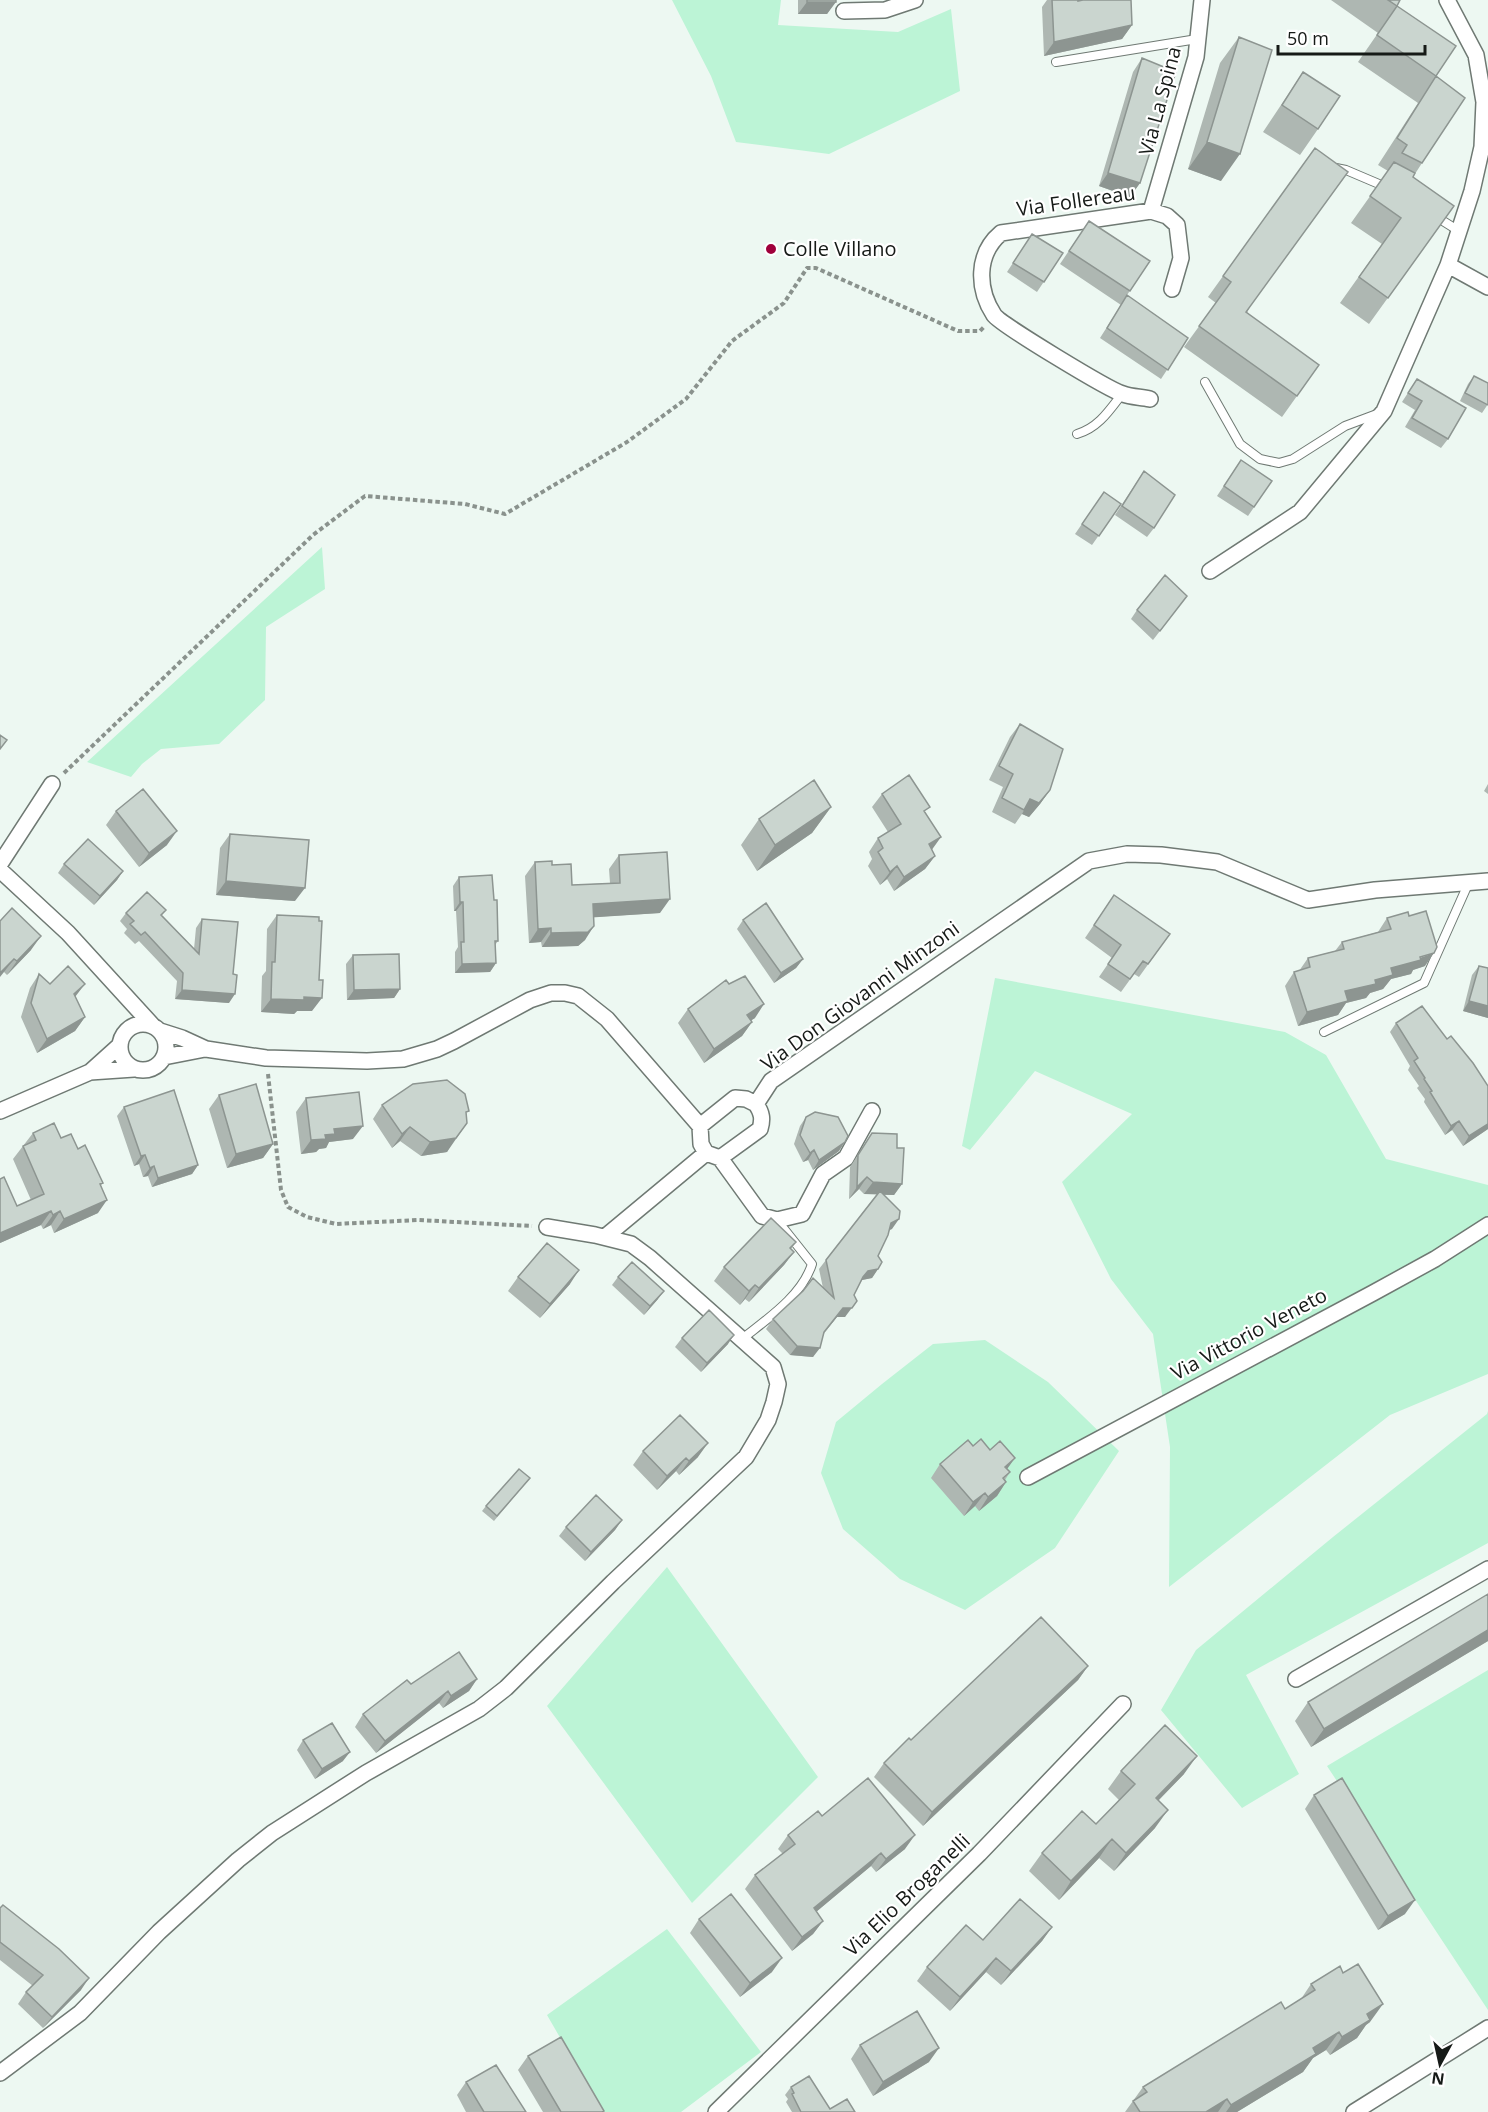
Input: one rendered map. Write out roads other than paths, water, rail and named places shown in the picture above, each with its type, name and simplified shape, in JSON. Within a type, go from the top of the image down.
[{"type":"street","points":[[844,11],[885,10],[915,0]]},
{"type":"street","name":"Via La Spina","points":[[1151,211],[1196,57],[1202,0]]},
{"type":"street","points":[[1210,571],[1300,512],[1384,411],[1448,265],[1472,191],[1482,147],[1484,102],[1476,55],[1447,0]]},
{"type":"street","name":"Via Follereau","points":[[1122,394],[995,317],[981,285],[983,261],[991,242],[1001,233],[1151,211],[1167,216],[1178,225],[1181,258],[1172,289]]},
{"type":"street","points":[[1448,265],[1488,287]]},
{"type":"street","points":[[1122,394],[1150,399]]},
{"type":"street","points":[[0,864],[52,784]]},
{"type":"street","name":"Via Don Giovanni Minzoni","points":[[756,1104],[771,1081],[1089,861],[1127,854],[1161,855],[1218,862],[1308,900],[1375,890],[1488,881]]},
{"type":"street","points":[[0,870],[68,933],[157,1029],[166,1043],[164,1057],[160,1063],[148,1070],[90,1072]]},
{"type":"street","points":[[127,1030],[139,1024],[182,1038],[206,1049],[266,1058],[404,1059],[437,1049],[530,1000],[550,993],[578,996],[607,1018],[700,1126],[701,1144],[762,1216],[777,1220],[802,1214],[823,1174],[846,1158],[872,1111]]},
{"type":"street","points":[[0,1111],[90,1072],[120,1045],[127,1030],[126,996]]},
{"type":"street","points":[[120,1045],[123,1059],[134,1069]]},
{"type":"street","points":[[164,1057],[206,1049]]},
{"type":"street","points":[[605,1237],[713,1156],[760,1129],[763,1120],[762,1112],[756,1104],[746,1099],[735,1098],[700,1126]]},
{"type":"street","name":"Via Vittorio Veneto","points":[[1028,1477],[1373,1293],[1488,1225]]},
{"type":"street","points":[[0,2073],[80,2013],[159,1932],[238,1860],[272,1833],[366,1773],[479,1709],[506,1688],[613,1582],[746,1457],[768,1420],[778,1384],[773,1367],[650,1258],[631,1244],[547,1227]]},
{"type":"street","points":[[1296,1679],[1488,1569]]},
{"type":"street","name":"Via Elio Broganelli","points":[[716,2112],[979,1854],[1123,1704]]},
{"type":"street","points":[[1354,2112],[1488,2028]]},
{"type":"lane","points":[[1056,62],[1197,39]]},
{"type":"lane","points":[[1325,166],[1346,170],[1373,180],[1393,192]]},
{"type":"lane","points":[[1424,209],[1459,231]]},
{"type":"lane","points":[[1205,382],[1240,444],[1260,459],[1279,463],[1293,459],[1346,426],[1384,411]]},
{"type":"lane","points":[[1077,434],[1085,432],[1104,418],[1122,394]]},
{"type":"lane","points":[[1324,1032],[1424,983],[1469,882]]},
{"type":"lane","points":[[742,1339],[781,1308],[808,1275],[812,1264],[777,1220]]},
{"type":"place","name":"Colle Villano","points":[[771,249]]}]
